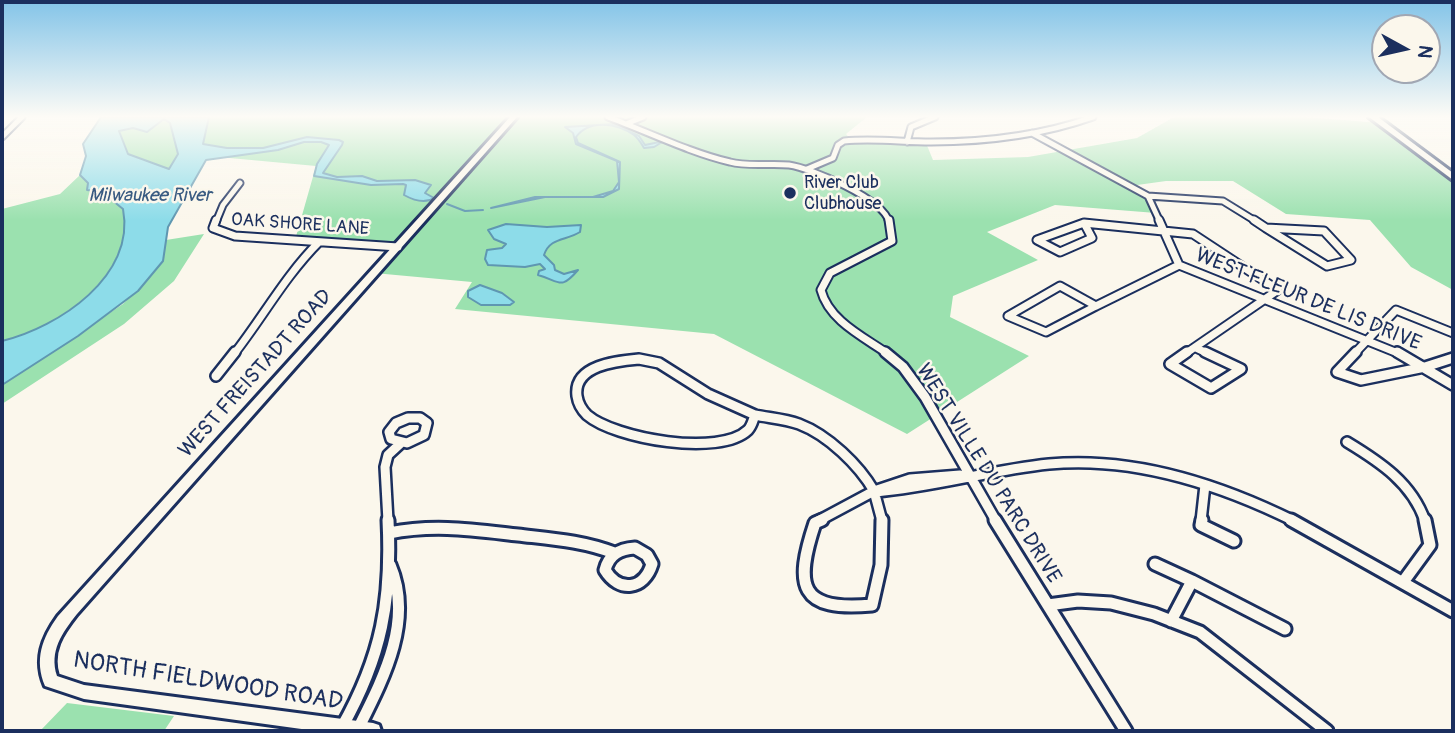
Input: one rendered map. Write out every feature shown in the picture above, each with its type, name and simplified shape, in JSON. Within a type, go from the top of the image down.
[{"type":"main road","points":[[1419,151],[1453,177]]},
{"type":"street","name":"WEST FREISTADT ROAD","points":[[45,667],[46,650],[57,630],[82,599],[483,151]]},
{"type":"street","points":[[699,151],[731,163],[788,165],[807,169],[833,159],[836,151]]},
{"type":"street","points":[[1066,151],[1148,196],[1223,201],[1266,228],[1327,266],[1351,260],[1324,231],[1266,228]]},
{"type":"street","name":"WEST VILLE DU PARC DRIVE","points":[[807,169],[874,202],[888,217],[892,241],[884,249],[834,270],[825,278],[821,289],[823,300],[856,331],[894,359],[918,387],[1126,731]]},
{"type":"street","name":"OAK SHORE LANE","points":[[240,183],[216,217],[213,228],[218,232],[235,236],[398,247]]},
{"type":"street","name":"WEST FLEUR DE LIS DRIVE","points":[[1148,196],[1178,265],[1368,340],[1425,367],[1453,385]]},
{"type":"street","points":[[1084,223],[1092,238],[1060,252],[1037,240],[1084,223],[1193,234],[1278,290],[1170,364],[1211,388],[1241,369],[1196,348]]},
{"type":"street","points":[[216,376],[251,332],[293,268],[319,242]]},
{"type":"street","points":[[1096,306],[1060,286],[1008,316],[1046,332],[1178,265]]},
{"type":"street","points":[[1453,333],[1396,310],[1337,372],[1361,380],[1425,367],[1453,358]]},
{"type":"street","points":[[755,415],[751,428],[741,435],[723,439],[645,439],[621,433],[589,416],[579,405],[577,385],[591,370],[605,364],[639,359],[659,363],[708,394],[755,415],[803,425],[825,439],[876,492],[881,508],[882,574],[872,605],[832,608],[808,593],[803,580],[802,570],[814,523],[876,492],[921,488],[1031,466],[1076,463],[1123,465],[1205,485],[1261,504],[1303,524],[1453,611]]},
{"type":"street","points":[[1347,442],[1376,459],[1408,488],[1422,508],[1429,525],[1430,545],[1403,582]]},
{"type":"street","points":[[358,729],[384,621],[385,580],[390,565],[385,467],[388,455],[401,443]]},
{"type":"street","points":[[1205,485],[1201,525],[1234,541]]},
{"type":"street","points":[[389,533],[420,527],[446,527],[587,543],[614,553],[628,548],[642,551],[651,559],[651,572],[634,585],[618,584],[607,576],[605,570],[614,553]]},
{"type":"street","points":[[1155,564],[1284,629]]},
{"type":"street","points":[[358,729],[384,675],[394,643],[398,618],[398,577],[390,565]]},
{"type":"street","points":[[1171,621],[1192,581]]},
{"type":"street","points":[[1048,605],[1078,601],[1111,603],[1200,632],[1327,731]]},
{"type":"street","points":[[384,621],[398,618]]},
{"type":"street","name":"NORTH FIELDWOOD ROAD","points":[[45,667],[51,681],[84,692],[358,729]]},
{"type":"street","points":[[370,675],[384,675]]},
{"type":"green space","points":[[127,151],[177,151],[178,154],[169,169],[128,154]]},
{"type":"green space","points":[[205,151],[929,151],[933,160],[1028,157],[1061,151],[1419,151],[1453,177],[1453,290],[1411,267],[1370,220],[1286,214],[1233,181],[1166,181],[1130,186],[1148,196],[1156,213],[1055,205],[987,232],[1038,260],[953,296],[950,317],[1029,356],[907,434],[714,334],[455,309],[472,282],[374,273],[397,247],[295,240],[316,166],[208,156]]},
{"type":"green space","points":[[80,175],[88,183],[87,190],[102,192],[123,208],[124,233],[117,256],[105,276],[88,295],[68,311],[47,324],[2,341],[2,209],[60,194]]},
{"type":"green space","points":[[204,234],[174,281],[124,324],[2,404],[2,385],[123,304],[163,261],[166,240]]},
{"type":"green space","points":[[67,703],[174,716],[164,731],[40,731]]},
{"type":"water","name":"Milwaukee River","points":[[85,151],[127,151],[128,154],[169,169],[177,151],[269,151],[206,160],[168,227],[163,261],[138,291],[78,336],[2,385],[2,341],[47,324],[69,311],[89,295],[118,256],[124,233],[123,209],[102,192],[87,190],[88,183],[80,175],[86,156]]},
{"type":"water","name":"Milwaukee River","points":[[325,151],[338,151],[323,173],[337,177],[362,176],[377,181],[415,180],[431,185],[425,193],[434,198],[423,201],[408,197],[404,195],[406,185],[403,184],[371,185],[314,176],[317,164]]},
{"type":"water","points":[[593,151],[620,162],[619,189],[603,197],[593,197],[613,191],[619,182],[617,161]]},
{"type":"water","points":[[535,197],[545,197],[491,208]]},
{"type":"water","points":[[506,224],[547,227],[581,225],[580,232],[554,242],[544,255],[554,265],[555,270],[564,274],[578,270],[560,283],[538,275],[539,271],[545,269],[540,264],[525,267],[488,265],[485,259],[487,250],[502,248],[506,244],[494,239],[488,230]]},
{"type":"water","points":[[480,285],[502,293],[514,302],[510,305],[481,305],[468,297],[468,291]]},
{"type":"waterway","points":[[447,204],[465,211],[483,210]]},
{"type":"place","name":"River Club Clubhouse","points":[[790,193]]}]
